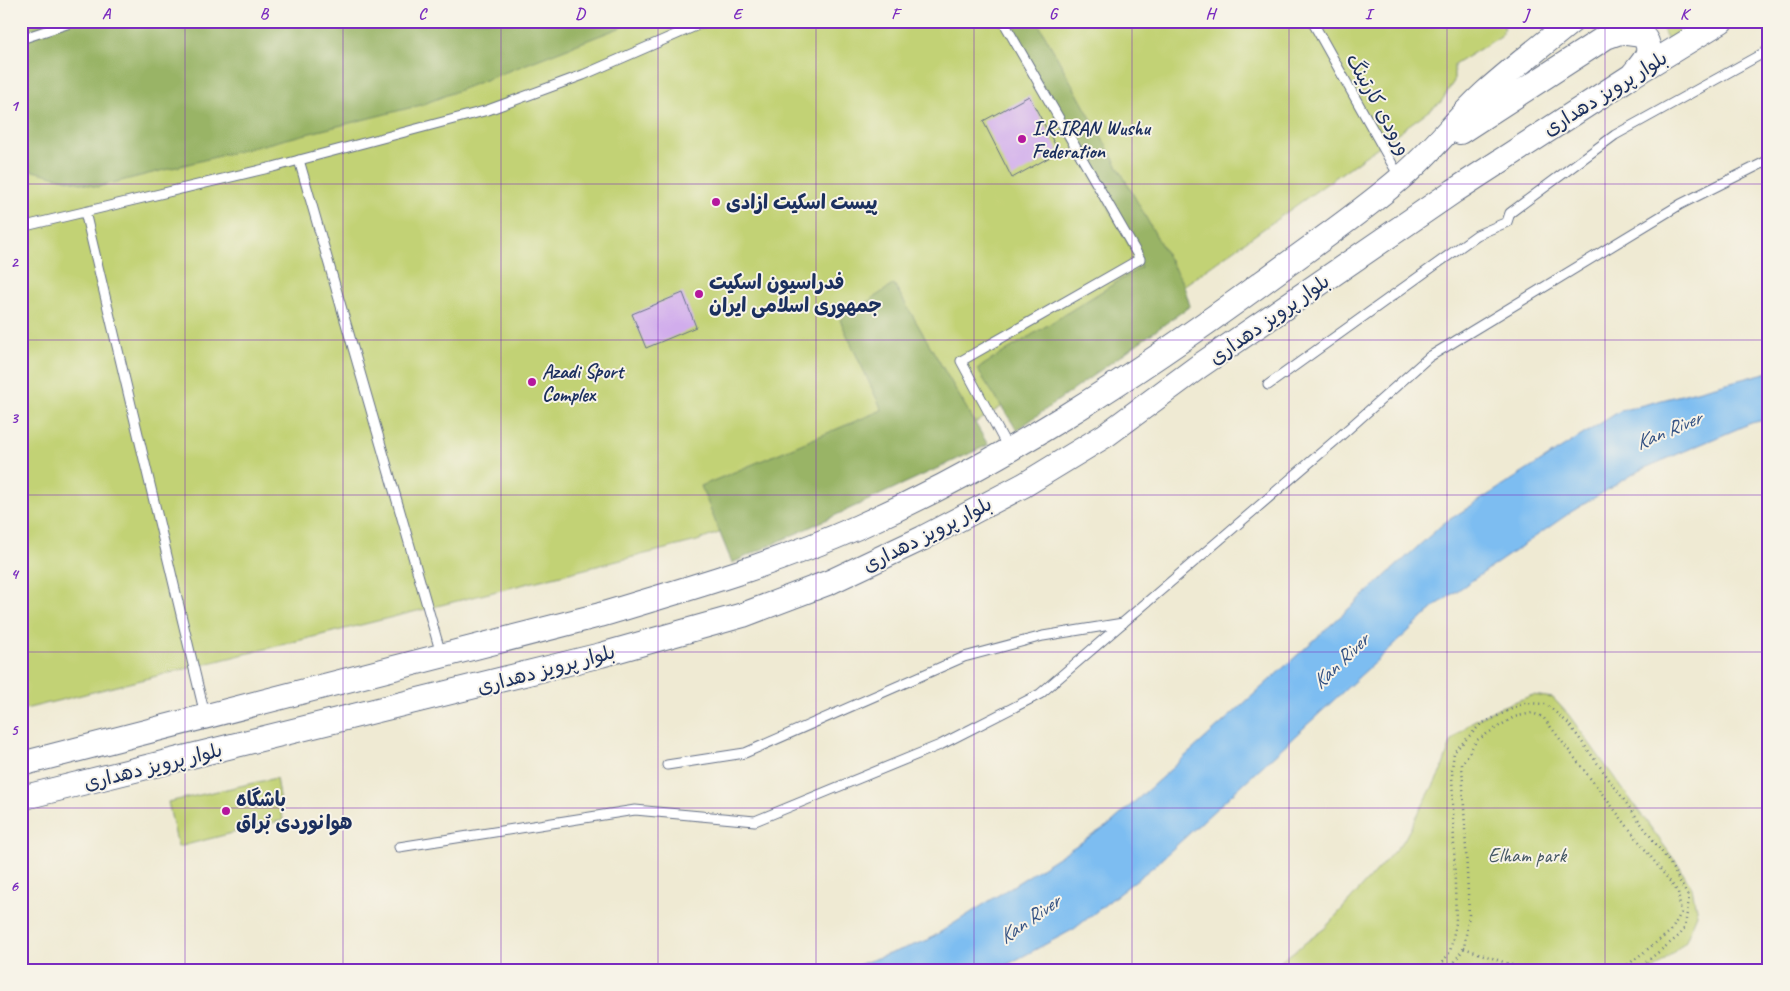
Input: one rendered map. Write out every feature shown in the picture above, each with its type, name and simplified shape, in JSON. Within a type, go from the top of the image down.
[{"type":"main road","name":"بلوار پرویز دهداری","points":[[21,764],[205,718],[441,654],[600,615],[686,590],[774,560],[855,529],[934,492],[1010,450],[1098,397],[1184,340],[1400,178],[1432,150],[1485,92],[1572,21]]},
{"type":"main road","name":"بلوار پرویز دهداری","points":[[21,798],[601,656],[743,615],[830,582],[940,529],[1024,485],[1106,435],[1198,368],[1454,191],[1720,21]]},
{"type":"main road","points":[[1432,150],[1606,37],[1620,32],[1642,35],[1649,46],[1649,53],[1633,75]]},
{"type":"lane","points":[[21,39],[76,21]]},
{"type":"lane","points":[[21,227],[299,160],[488,110],[583,75],[707,21]]},
{"type":"lane","points":[[1003,21],[1140,258],[960,361],[1010,450]]},
{"type":"lane","name":"ورودی کارتینگ","points":[[1312,21],[1400,178]]},
{"type":"lane","points":[[1268,384],[1477,235],[1507,222],[1510,212],[1614,135],[1769,50]]},
{"type":"lane","points":[[299,160],[441,654]]},
{"type":"lane","points":[[399,847],[635,810],[755,821],[940,745],[1040,694],[1337,439],[1429,357],[1681,204],[1769,160]]},
{"type":"lane","points":[[85,212],[205,718]]},
{"type":"lane","points":[[668,765],[745,753],[964,657],[1043,636],[1123,623]]},
{"type":"path","points":[[1437,970],[1450,952],[1456,923],[1452,769],[1454,752],[1481,724],[1524,703],[1546,704],[1569,724],[1669,862],[1689,898],[1684,927],[1680,935],[1636,970]]},
{"type":"path","points":[[1449,970],[1464,948],[1469,915],[1462,764],[1477,740],[1514,716],[1532,713],[1543,717],[1678,892],[1681,913],[1671,931],[1621,970]]},
{"type":"path","points":[[1464,948],[1526,970]]},
{"type":"green space","name":"Azadi Sport Complex","points":[[21,21],[1506,21],[1501,36],[1454,65],[1454,81],[1441,102],[1084,357],[950,438],[853,484],[697,541],[21,710]]},
{"type":"green space","points":[[21,21],[637,21],[421,105],[97,187],[21,168]]},
{"type":"green space","points":[[1007,21],[1037,21],[1184,286],[1190,306],[1017,430],[977,369],[1141,267]]},
{"type":"green space","points":[[1651,21],[1702,21],[1668,41],[1662,27]]},
{"type":"green space","points":[[894,284],[988,445],[732,563],[701,486],[882,410],[840,320]]},
{"type":"green space","name":"Elham park","points":[[1533,695],[1553,698],[1568,714],[1681,869],[1692,888],[1697,914],[1686,941],[1654,970],[1269,970],[1325,928],[1404,840],[1441,771],[1452,740],[1470,723],[1498,708]]},
{"type":"green space","name":"باشگاه هوانوردی بُراق","points":[[276,778],[283,820],[178,847],[168,802]]},
{"type":"water","name":"Kan River","points":[[1769,372],[1769,419],[1751,423],[1640,470],[1571,512],[1438,604],[1154,866],[1074,929],[997,970],[844,970],[928,940],[1110,824],[1444,523],[1620,411]]},
{"type":"building","name":"I.R.IRAN Wushu Federation","points":[[1029,96],[1059,152],[1012,178],[983,121]]},
{"type":"building","points":[[683,293],[696,327],[646,348],[632,314]]},
{"type":"place","name":"I.R.IRAN Wushu Federation","points":[[1022,139]]},
{"type":"place","name":"پیست اسکیت ازادی","points":[[716,202]]},
{"type":"place","name":"فدراسیون اسکیت جمهوری اسلامی ایران","points":[[699,294]]},
{"type":"place","name":"Azadi Sport Complex","points":[[532,382]]},
{"type":"place","name":"باشگاه هوانوردی بُراق","points":[[226,811]]}]
